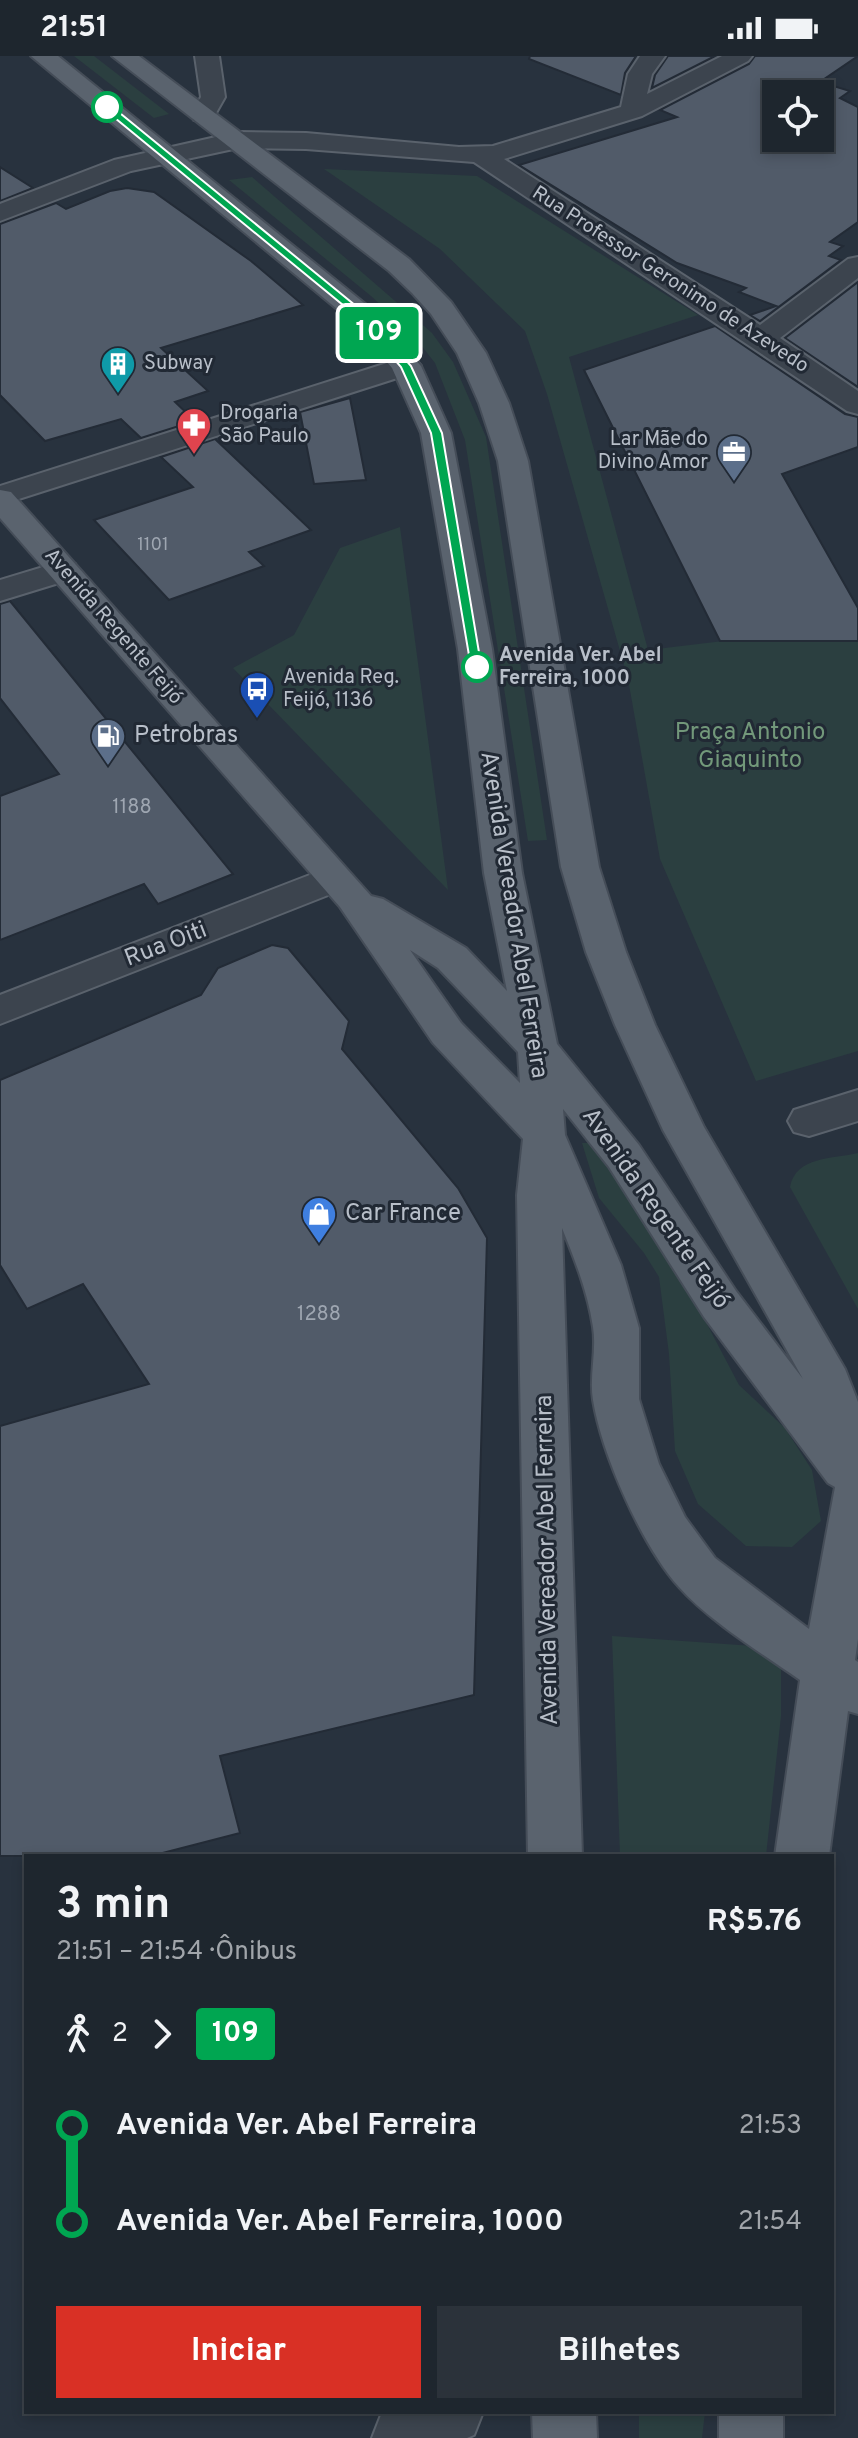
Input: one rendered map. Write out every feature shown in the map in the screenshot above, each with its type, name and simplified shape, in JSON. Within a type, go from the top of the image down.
[{"type":"main road","name":"Avenida Vereador Abel Ferreira","points":[[43,56],[364,317],[406,366],[436,433],[475,649],[503,873],[538,1048],[544,1135],[539,1195],[555,1854]]},
{"type":"main road","points":[[124,56],[238,140],[428,291],[468,341],[502,421],[513,461],[580,867],[606,952],[635,1025],[684,1130],[829,1382],[858,1487],[843,1681],[802,1854]]},
{"type":"main road","name":"Avenida Regente Feijó","points":[[0,498],[343,889],[447,1033],[544,1135],[599,1265],[616,1328],[616,1399],[635,1464],[660,1519],[697,1573],[843,1681]]},
{"type":"main road","name":"Avenida Regente Feijó","points":[[343,889],[452,958],[538,1048],[624,1156],[720,1304],[858,1487]]},
{"type":"main road","points":[[564,2414],[565,2438]]},
{"type":"main road","points":[[751,2414],[751,2438]]},
{"type":"street","points":[[203,115],[213,97],[207,56]]},
{"type":"street","points":[[633,111],[636,85],[653,56]]},
{"type":"street","points":[[0,213],[123,165],[238,140],[306,141],[482,156],[532,144],[633,111],[740,56]]},
{"type":"street","name":"Rua Professor Geronimo de Azevedo","points":[[482,156],[858,405]]},
{"type":"street","points":[[761,338],[858,265]]},
{"type":"street","points":[[0,498],[406,366]]},
{"type":"street","points":[[0,591],[63,571]]},
{"type":"street","name":"Rua Oiti","points":[[0,1010],[343,889]]},
{"type":"street","points":[[809,1121],[858,1105]]},
{"type":"street","points":[[404,2438],[447,2414]]},
{"type":"green space","points":[[74,56],[94,56],[169,114],[154,118]]},
{"type":"green space","name":"Praça Antonio Giaquinto","points":[[324,169],[477,176],[698,315],[569,357],[648,650],[757,637],[858,641],[858,1051],[756,1081],[660,859],[628,679],[547,394],[525,331],[440,249]]},
{"type":"green space","points":[[252,177],[432,333],[453,362],[486,437],[547,840],[528,841],[465,440],[435,363],[413,335],[371,296],[229,180]]},
{"type":"green space","points":[[400,527],[448,890],[233,668],[294,635],[340,548]]},
{"type":"green space","points":[[582,1143],[604,1143],[667,1248],[739,1385],[785,1428],[812,1470],[821,1521],[792,1547],[746,1546],[698,1504],[675,1451],[669,1354],[659,1277],[644,1253],[599,1198]]},
{"type":"green space","points":[[858,1153],[858,1309],[790,1187],[800,1169],[808,1164]]},
{"type":"green space","points":[[612,1636],[781,1648],[781,1716],[766,1854],[620,1854]]},
{"type":"green space","points":[[639,2414],[705,2414],[702,2438],[639,2438]]},
{"type":"building","points":[[530,56],[636,56],[625,73],[621,95],[529,59]]},
{"type":"building","points":[[668,56],[715,56],[652,88],[655,75]]},
{"type":"building","points":[[755,56],[858,56],[823,80],[762,80],[762,152],[834,152],[834,86],[850,91],[840,98],[858,107],[858,222],[830,242],[843,246],[829,256],[841,260],[760,321],[750,315],[776,306],[739,292],[746,288],[677,263],[519,165],[677,117],[660,110],[749,64]]},
{"type":"building","points":[[0,167],[33,188],[0,201]]},
{"type":"building","points":[[127,188],[154,192],[251,261],[303,305],[161,348],[208,391],[175,402],[195,421],[141,438],[121,419],[45,441],[0,395],[0,224],[56,203],[66,209],[110,191]]},
{"type":"building","points":[[858,282],[858,387],[785,338]]},
{"type":"building","points":[[715,326],[845,414],[858,417],[858,447],[782,474],[858,608],[858,641],[720,641],[584,370]]},
{"type":"building","points":[[350,398],[366,480],[314,484],[300,412]]},
{"type":"building","points":[[215,439],[311,530],[249,552],[264,566],[169,600],[94,520],[193,487],[161,457]]},
{"type":"building","points":[[10,601],[233,874],[158,904],[144,884],[0,940],[0,796],[59,774],[0,698],[0,604]]},
{"type":"building","points":[[272,945],[288,948],[349,1021],[342,1049],[458,1188],[487,1238],[474,1695],[220,1756],[240,1833],[159,1854],[0,1856],[0,1426],[149,1384],[83,1284],[27,1309],[0,1265],[0,1080],[201,995],[218,968]]},
{"type":"bus line","name":"109","points":[[107,107],[364,317],[406,366],[436,433],[477,667]]},
{"type":"place","name":"Subway","points":[[118,395]]},
{"type":"place","name":"Drogaria São Paulo","points":[[194,456]]},
{"type":"place","name":"Lar Mãe do Divino Amor","points":[[734,483]]},
{"type":"place","name":"Avenida Ver. Abel Ferreira, 1000","points":[[477,667]]},
{"type":"place","name":"Avenida Reg. Feijó, 1136","points":[[257,720]]},
{"type":"place","name":"Petrobras","points":[[108,767]]},
{"type":"place","name":"Car France","points":[[319,1245]]}]
